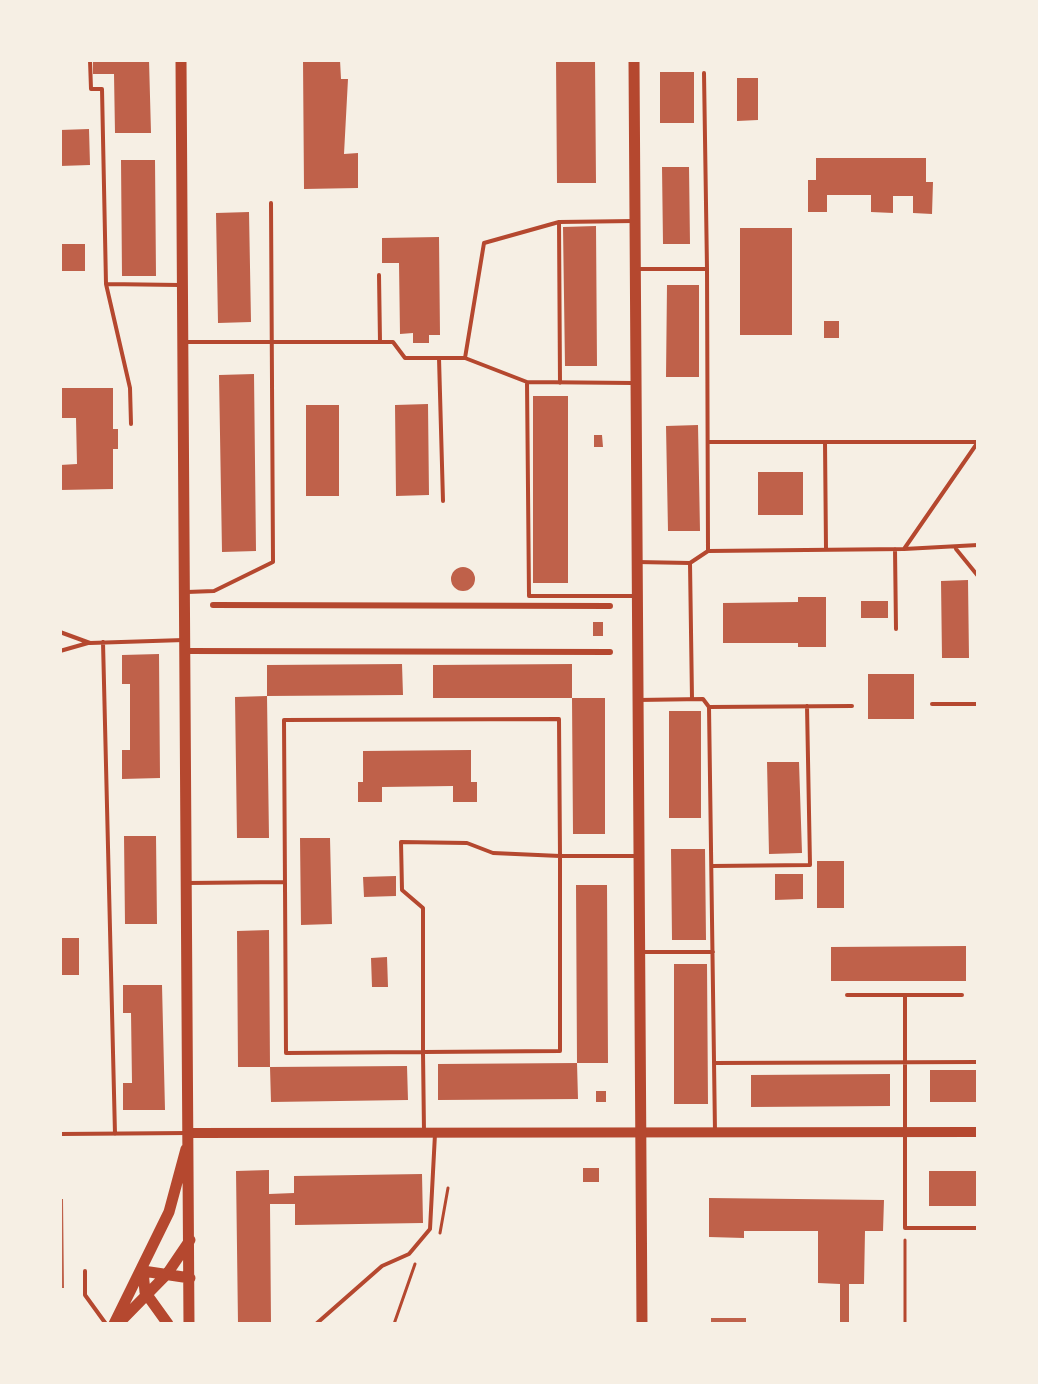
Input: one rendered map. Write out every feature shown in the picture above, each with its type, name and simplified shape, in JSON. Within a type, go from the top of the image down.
[{"type":"main road","points":[[181,60],[188,646],[189,1324]]},
{"type":"main road","points":[[634,60],[642,1324]]},
{"type":"main road","points":[[116,1324],[169,1212],[190,1133]]},
{"type":"main road","points":[[116,1324],[148,1296],[190,1239]]},
{"type":"main road","points":[[143,1271],[190,1278]]},
{"type":"main road","points":[[143,1271],[148,1296],[168,1324]]},
{"type":"street","points":[[213,605],[610,606]]},
{"type":"street","points":[[188,646],[610,652]]},
{"type":"street","points":[[190,1133],[978,1132]]},
{"type":"lane","points":[[90,60],[91,89],[102,89],[106,284],[130,388],[131,424]]},
{"type":"lane","points":[[704,73],[708,551]]},
{"type":"lane","points":[[187,592],[214,591],[273,562],[271,203]]},
{"type":"lane","points":[[465,358],[484,243],[559,222],[634,221]]},
{"type":"lane","points":[[559,222],[560,383]]},
{"type":"lane","points":[[634,269],[707,269]]},
{"type":"lane","points":[[379,275],[380,342]]},
{"type":"lane","points":[[106,284],[183,285]]},
{"type":"lane","points":[[184,342],[393,342],[405,358],[465,358],[527,382],[635,383]]},
{"type":"lane","points":[[439,358],[443,501]]},
{"type":"lane","points":[[527,382],[529,596],[635,596]]},
{"type":"lane","points":[[708,442],[977,442]]},
{"type":"lane","points":[[825,442],[826,549]]},
{"type":"lane","points":[[904,549],[977,442]]},
{"type":"lane","points":[[635,562],[690,563],[708,551],[956,549],[978,545]]},
{"type":"lane","points":[[895,549],[896,629]]},
{"type":"lane","points":[[956,549],[978,576]]},
{"type":"lane","points":[[690,563],[692,699]]},
{"type":"lane","points":[[60,632],[90,643]]},
{"type":"lane","points":[[103,642],[115,1134]]},
{"type":"lane","points":[[60,651],[103,642],[188,646]]},
{"type":"lane","points":[[636,700],[703,699],[709,707],[715,1132]]},
{"type":"lane","points":[[932,704],[978,704]]},
{"type":"lane","points":[[711,866],[810,865],[807,706]]},
{"type":"lane","points":[[709,707],[852,706]]},
{"type":"lane","points":[[559,719],[560,1051],[286,1053],[285,882],[284,720],[559,719]]},
{"type":"lane","points":[[316,1324],[382,1266],[409,1254],[430,1229],[430,1132],[423,1052],[423,908],[402,890],[401,842],[467,843],[493,853],[638,856]]},
{"type":"lane","points":[[188,883],[285,882]]},
{"type":"lane","points":[[639,952],[713,952]]},
{"type":"lane","points":[[847,995],[962,995]]},
{"type":"lane","points":[[905,995],[905,1228],[978,1228]]},
{"type":"lane","points":[[714,1063],[978,1062]]},
{"type":"lane","points":[[60,1134],[190,1133]]},
{"type":"lane","points":[[85,1271],[85,1295],[106,1324]]},
{"type":"path","points":[[434,1239],[443,1229],[448,1188]]},
{"type":"path","points":[[905,1228],[905,1324]]},
{"type":"path","points":[[394,1324],[416,1261]]},
{"type":"building","points":[[93,60],[149,60],[151,133],[115,133],[114,74],[93,74]]},
{"type":"building","points":[[303,60],[340,60],[341,79],[348,79],[344,154],[358,153],[358,188],[304,189]]},
{"type":"building","points":[[556,60],[595,60],[596,183],[557,183]]},
{"type":"building","points":[[660,72],[694,72],[694,123],[660,123]]},
{"type":"building","points":[[737,78],[758,78],[758,120],[737,121]]},
{"type":"building","points":[[89,129],[90,165],[60,166],[60,130]]},
{"type":"building","points":[[816,158],[926,158],[926,182],[933,182],[932,214],[913,213],[913,196],[893,196],[893,213],[871,212],[871,195],[827,195],[827,212],[808,212],[808,180],[816,180]]},
{"type":"building","points":[[121,160],[155,160],[156,276],[122,276]]},
{"type":"building","points":[[662,167],[689,167],[690,244],[663,244]]},
{"type":"building","points":[[249,212],[251,322],[218,323],[216,213]]},
{"type":"building","points":[[596,226],[597,366],[565,366],[563,227]]},
{"type":"building","points":[[740,228],[792,228],[792,335],[740,335]]},
{"type":"building","points":[[439,237],[440,335],[429,335],[429,343],[413,343],[413,333],[400,334],[399,263],[382,263],[382,238]]},
{"type":"building","points":[[60,244],[85,244],[85,271],[60,271]]},
{"type":"building","points":[[667,285],[699,285],[699,377],[666,377]]},
{"type":"building","points":[[824,321],[839,321],[839,338],[824,338]]},
{"type":"building","points":[[254,374],[256,551],[222,552],[219,375]]},
{"type":"building","points":[[60,388],[113,388],[113,429],[118,429],[118,449],[113,449],[113,489],[60,490],[60,465],[77,464],[76,418],[60,418]]},
{"type":"building","points":[[533,396],[568,396],[568,583],[533,583]]},
{"type":"building","points":[[428,404],[429,495],[396,496],[395,405]]},
{"type":"building","points":[[306,405],[339,405],[339,496],[306,496]]},
{"type":"building","points":[[698,425],[700,531],[668,531],[666,426]]},
{"type":"building","points":[[594,435],[602,435],[603,447],[594,447]]},
{"type":"building","points":[[758,472],[803,472],[803,515],[758,515]]},
{"type":"building","points":[[463,567],[472,570],[475,579],[472,588],[463,591],[454,588],[451,579],[454,570]]},
{"type":"building","points":[[968,580],[969,658],[942,658],[941,581]]},
{"type":"building","points":[[798,597],[826,597],[826,647],[798,647],[798,643],[723,643],[723,603],[798,602]]},
{"type":"building","points":[[861,601],[888,601],[888,618],[861,618]]},
{"type":"building","points":[[593,622],[603,622],[603,636],[593,636]]},
{"type":"building","points":[[159,654],[160,778],[122,779],[122,750],[130,750],[130,684],[122,684],[122,655]]},
{"type":"building","points":[[402,664],[403,695],[267,696],[267,665]]},
{"type":"building","points":[[572,664],[572,698],[433,698],[433,665]]},
{"type":"building","points":[[868,674],[914,674],[914,719],[868,719]]},
{"type":"building","points":[[267,696],[269,838],[237,838],[235,697]]},
{"type":"building","points":[[572,698],[605,698],[605,834],[573,834]]},
{"type":"building","points":[[669,711],[701,711],[701,818],[669,818]]},
{"type":"building","points":[[471,750],[471,782],[477,782],[477,802],[453,802],[453,786],[382,787],[382,802],[358,802],[358,782],[363,782],[363,751]]},
{"type":"building","points":[[767,762],[799,762],[802,853],[769,854]]},
{"type":"building","points":[[124,836],[156,836],[157,924],[125,924]]},
{"type":"building","points":[[300,838],[330,838],[332,924],[301,925]]},
{"type":"building","points":[[671,849],[705,849],[706,940],[672,940]]},
{"type":"building","points":[[817,861],[844,861],[844,908],[817,908]]},
{"type":"building","points":[[775,874],[803,874],[803,899],[775,900]]},
{"type":"building","points":[[396,876],[396,896],[364,897],[363,877]]},
{"type":"building","points":[[576,885],[607,885],[608,1063],[577,1063]]},
{"type":"building","points":[[269,930],[270,1067],[238,1067],[237,931]]},
{"type":"building","points":[[60,938],[79,938],[79,975],[60,975]]},
{"type":"building","points":[[966,946],[966,981],[831,981],[831,947]]},
{"type":"building","points":[[387,957],[388,987],[372,987],[371,958]]},
{"type":"building","points":[[674,964],[707,964],[708,1104],[674,1104]]},
{"type":"building","points":[[123,985],[162,985],[165,1110],[123,1110],[123,1083],[132,1083],[131,1013],[123,1013]]},
{"type":"building","points":[[577,1063],[578,1099],[438,1100],[438,1064]]},
{"type":"building","points":[[407,1066],[408,1100],[271,1102],[270,1067]]},
{"type":"building","points":[[930,1070],[978,1070],[978,1102],[930,1102]]},
{"type":"building","points":[[890,1074],[890,1106],[751,1107],[751,1075]]},
{"type":"building","points":[[596,1091],[606,1091],[606,1102],[596,1102]]},
{"type":"building","points":[[583,1168],[599,1168],[599,1182],[583,1182]]},
{"type":"building","points":[[269,1170],[269,1194],[294,1193],[294,1176],[422,1174],[423,1223],[295,1225],[295,1204],[270,1204],[271,1324],[238,1324],[236,1171]]},
{"type":"building","points":[[929,1171],[978,1171],[978,1206],[929,1206]]},
{"type":"building","points":[[709,1198],[884,1200],[883,1231],[865,1231],[864,1284],[849,1284],[849,1324],[840,1324],[840,1284],[818,1283],[818,1231],[744,1231],[744,1238],[709,1237]]},
{"type":"building","points":[[60,1199],[63,1199],[64,1288],[60,1288]]},
{"type":"building","points":[[711,1318],[746,1318],[746,1324],[711,1324]]}]
